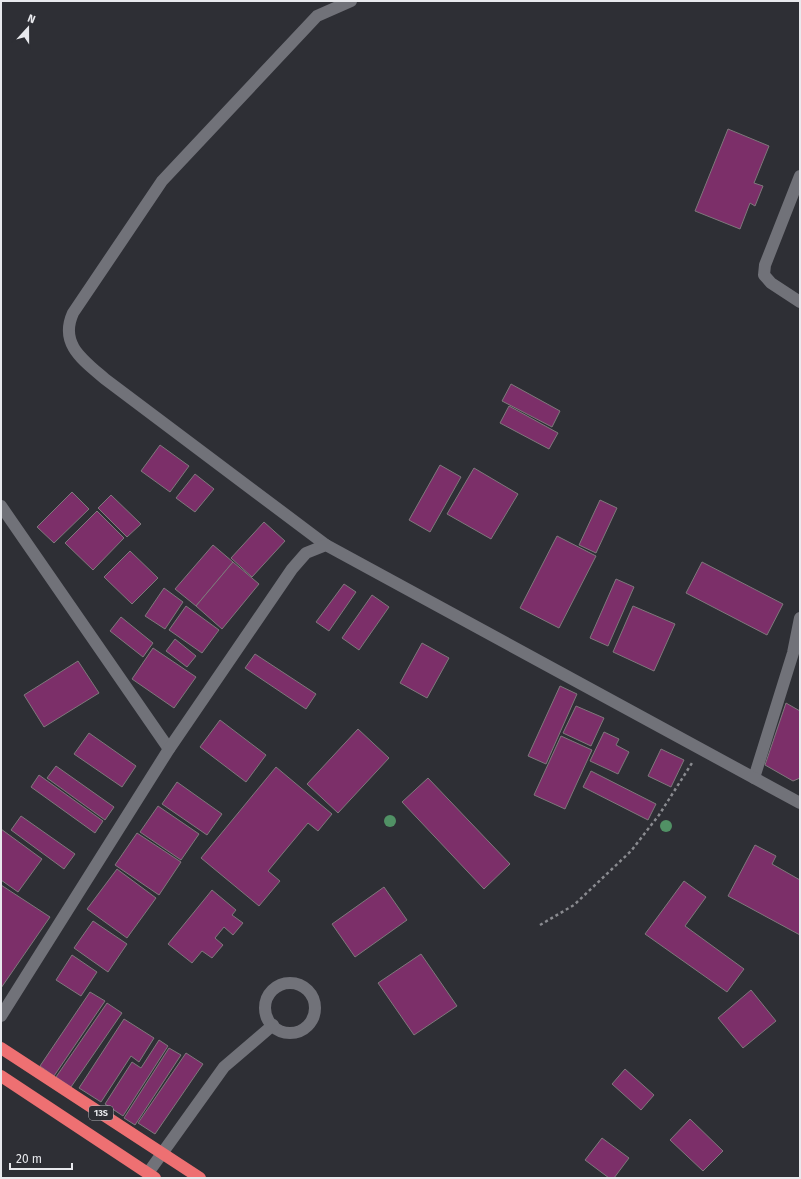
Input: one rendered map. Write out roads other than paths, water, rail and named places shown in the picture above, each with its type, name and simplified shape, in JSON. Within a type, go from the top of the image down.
[{"type":"highway","name":"13S","points":[[1,1048],[164,1153],[200,1178]]},
{"type":"highway","name":"13S","points":[[1,1076],[152,1176]]},
{"type":"street","points":[[352,1],[317,16],[162,181],[73,313],[68,331],[71,343],[82,359],[104,379],[326,545],[800,803]]},
{"type":"street","points":[[800,176],[765,265],[764,275],[771,283],[800,302]]},
{"type":"street","points":[[1,506],[169,749]]},
{"type":"street","points":[[1,1016],[169,749],[292,569],[306,553],[326,545]]},
{"type":"street","points":[[754,778],[798,640],[800,618]]},
{"type":"street","points":[[283,984],[299,984],[311,994],[314,1009],[309,1023],[303,1028],[288,1032],[280,1030],[273,1025],[267,1019],[265,1002],[269,994],[275,988],[283,984]]},
{"type":"street","points":[[152,1176],[164,1153],[224,1067],[273,1025]]}]
